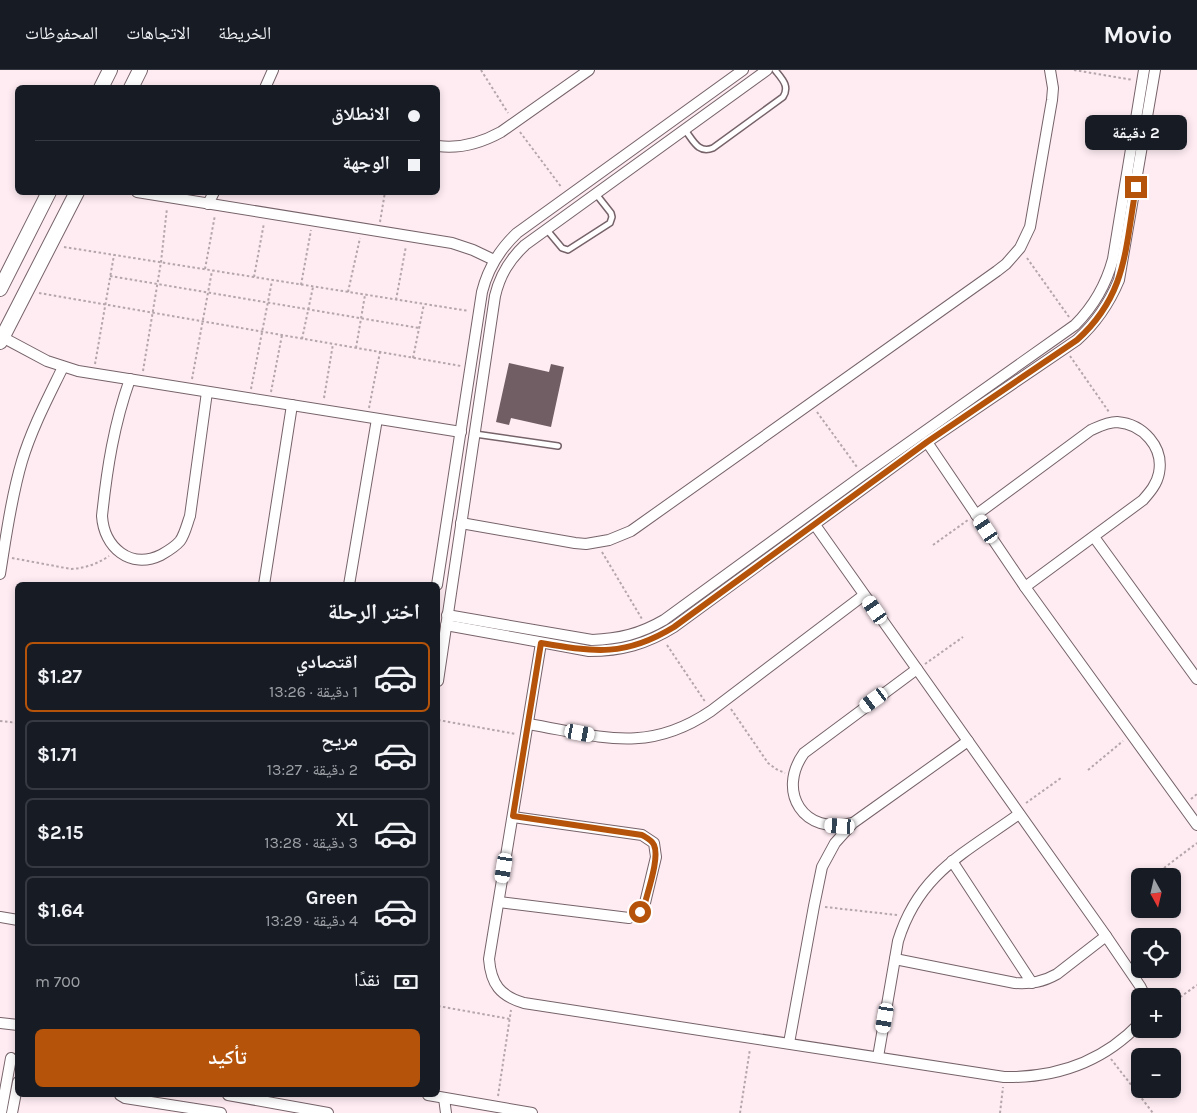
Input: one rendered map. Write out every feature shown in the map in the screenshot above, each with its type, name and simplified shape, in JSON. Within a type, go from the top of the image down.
[{"type":"street","points":[[102,85],[110,70]]},
{"type":"street","points":[[132,85],[140,70]]},
{"type":"street","points":[[266,85],[273,70]]},
{"type":"street","points":[[440,146],[457,147],[494,136],[589,70]]},
{"type":"street","points":[[437,582],[479,313],[485,281],[494,260],[500,250],[517,233],[742,70]]},
{"type":"street","points":[[440,667],[474,434],[498,284],[502,273],[516,253],[767,70]]},
{"type":"street","points":[[461,523],[575,543],[597,543],[631,531],[997,271],[1020,248],[1030,227],[1052,100],[1053,88],[1050,70]]},
{"type":"street","points":[[447,614],[592,640],[621,638],[648,629],[664,620],[1074,325],[1095,302],[1109,274],[1144,70]]},
{"type":"street","points":[[446,626],[589,651],[608,651],[644,643],[674,627],[927,442],[1077,340],[1098,319],[1114,294],[1119,280],[1155,70]]},
{"type":"street","points":[[0,289],[47,195]]},
{"type":"street","points":[[75,195],[1,339],[63,366],[93,374],[461,432]]},
{"type":"street","points":[[153,195],[463,246],[494,260]]},
{"type":"street","points":[[212,205],[214,195]]},
{"type":"street","points":[[0,574],[16,483],[22,460],[63,366]]},
{"type":"street","points":[[130,380],[120,408],[114,434],[102,516],[103,528],[108,540],[117,550],[129,557],[143,559],[169,551],[179,542],[186,529],[190,516],[207,392]]},
{"type":"street","points":[[264,582],[292,405]]},
{"type":"street","points":[[349,582],[372,418]]},
{"type":"street","points":[[976,515],[1091,430],[1103,424],[1116,422],[1131,425],[1144,432],[1154,444],[1159,458],[1159,473],[1154,487],[1143,500],[1025,587]]},
{"type":"street","points":[[927,442],[1025,587],[1197,825]]},
{"type":"street","points":[[815,525],[1141,988]]},
{"type":"street","points":[[1094,536],[1197,679]]},
{"type":"street","points":[[528,724],[615,739],[636,740],[676,731],[711,711],[864,595]]},
{"type":"street","points":[[541,643],[490,959],[490,972],[495,984],[503,994],[524,1004],[1004,1077],[1025,1078],[1060,1072],[1105,1052],[1131,1030]]},
{"type":"street","points":[[853,822],[840,826],[827,826],[814,821],[804,813],[796,802],[792,789],[792,776],[796,763],[804,752],[917,669]]},
{"type":"street","points":[[789,1044],[822,867],[828,854],[843,832],[853,822],[968,742]]},
{"type":"street","points":[[878,1057],[898,941],[907,916],[925,887],[938,873],[1018,812]]},
{"type":"street","points":[[499,902],[629,918],[640,912],[644,907],[656,857],[654,844],[649,838],[642,835],[513,816]]},
{"type":"street","points":[[952,861],[1032,983]]},
{"type":"street","points":[[0,917],[15,920]]},
{"type":"street","points":[[895,959],[1015,983],[1032,983],[1049,979],[1057,974],[1106,936]]},
{"type":"street","points":[[0,1023],[15,1025]]},
{"type":"street","points":[[0,1057],[14,1059],[1,1113]]},
{"type":"street","points":[[12,1113],[15,1097]]},
{"type":"street","points":[[123,1097],[221,1113]]},
{"type":"street","points":[[239,1097],[328,1113]]},
{"type":"street","points":[[439,1097],[481,1109],[496,1107],[532,1113]]},
{"type":"street","points":[[444,1098],[446,1113]]},
{"type":"lane","points":[[685,130],[699,149],[704,151],[713,148],[783,97],[786,84],[775,70]]},
{"type":"lane","points":[[547,230],[562,248],[568,250],[610,223],[611,213],[596,194]]},
{"type":"lane","points":[[474,434],[558,446]]},
{"type":"path","points":[[481,70],[514,123],[568,196]]},
{"type":"path","points":[[1074,70],[1142,82]]},
{"type":"path","points":[[1095,74],[1096,70]]},
{"type":"path","points":[[379,232],[385,195]]},
{"type":"path","points":[[141,381],[161,262],[169,198]]},
{"type":"path","points":[[205,269],[212,205]]},
{"type":"path","points":[[254,277],[266,214]]},
{"type":"path","points":[[301,285],[312,221]]},
{"type":"path","points":[[348,292],[362,229]]},
{"type":"path","points":[[396,300],[408,236]]},
{"type":"path","points":[[50,245],[479,313]]},
{"type":"path","points":[[1020,248],[1074,325]]},
{"type":"path","points":[[93,374],[114,255]]},
{"type":"path","points":[[190,389],[212,270]]},
{"type":"path","points":[[110,276],[419,328]]},
{"type":"path","points":[[249,398],[272,280]]},
{"type":"path","points":[[302,338],[313,287]]},
{"type":"path","points":[[26,290],[470,368]]},
{"type":"path","points":[[356,348],[365,295]]},
{"type":"path","points":[[413,358],[424,304]]},
{"type":"path","points":[[269,402],[282,335]]},
{"type":"path","points":[[322,410],[333,344]]},
{"type":"path","points":[[1064,348],[1116,422]]},
{"type":"path","points":[[372,418],[380,352]]},
{"type":"path","points":[[810,403],[863,475]]},
{"type":"path","points":[[933,545],[976,515]]},
{"type":"path","points":[[597,543],[648,629]]},
{"type":"path","points":[[3,556],[72,569],[81,568],[103,560],[117,550]]},
{"type":"path","points":[[660,635],[711,711]]},
{"type":"path","points":[[917,669],[963,637]]},
{"type":"path","points":[[725,700],[768,763],[792,776]]},
{"type":"path","points":[[440,720],[526,736]]},
{"type":"path","points":[[0,721],[15,723]]},
{"type":"path","points":[[1088,770],[1131,735]]},
{"type":"path","points":[[1018,812],[1061,778]]},
{"type":"path","points":[[1164,868],[1197,843]]},
{"type":"path","points":[[814,906],[907,916]]},
{"type":"path","points":[[1181,997],[1197,986]]},
{"type":"path","points":[[496,1107],[513,1000]]},
{"type":"path","points":[[440,1006],[510,1019]]},
{"type":"path","points":[[740,1113],[752,1038]]},
{"type":"path","points":[[1105,1052],[1153,1113]]},
{"type":"path","points":[[1000,1113],[1004,1077]]},
{"type":"building","points":[[509,363],[549,372],[551,364],[564,367],[551,427],[511,418],[509,425],[496,422]]},
{"type":"route","points":[[640,912],[644,907],[656,857],[654,844],[649,838],[642,835],[513,816],[541,643],[589,651],[608,651],[644,643],[660,635],[674,627],[927,442],[1077,340],[1098,319],[1114,294],[1122,266],[1136,187]]}]
